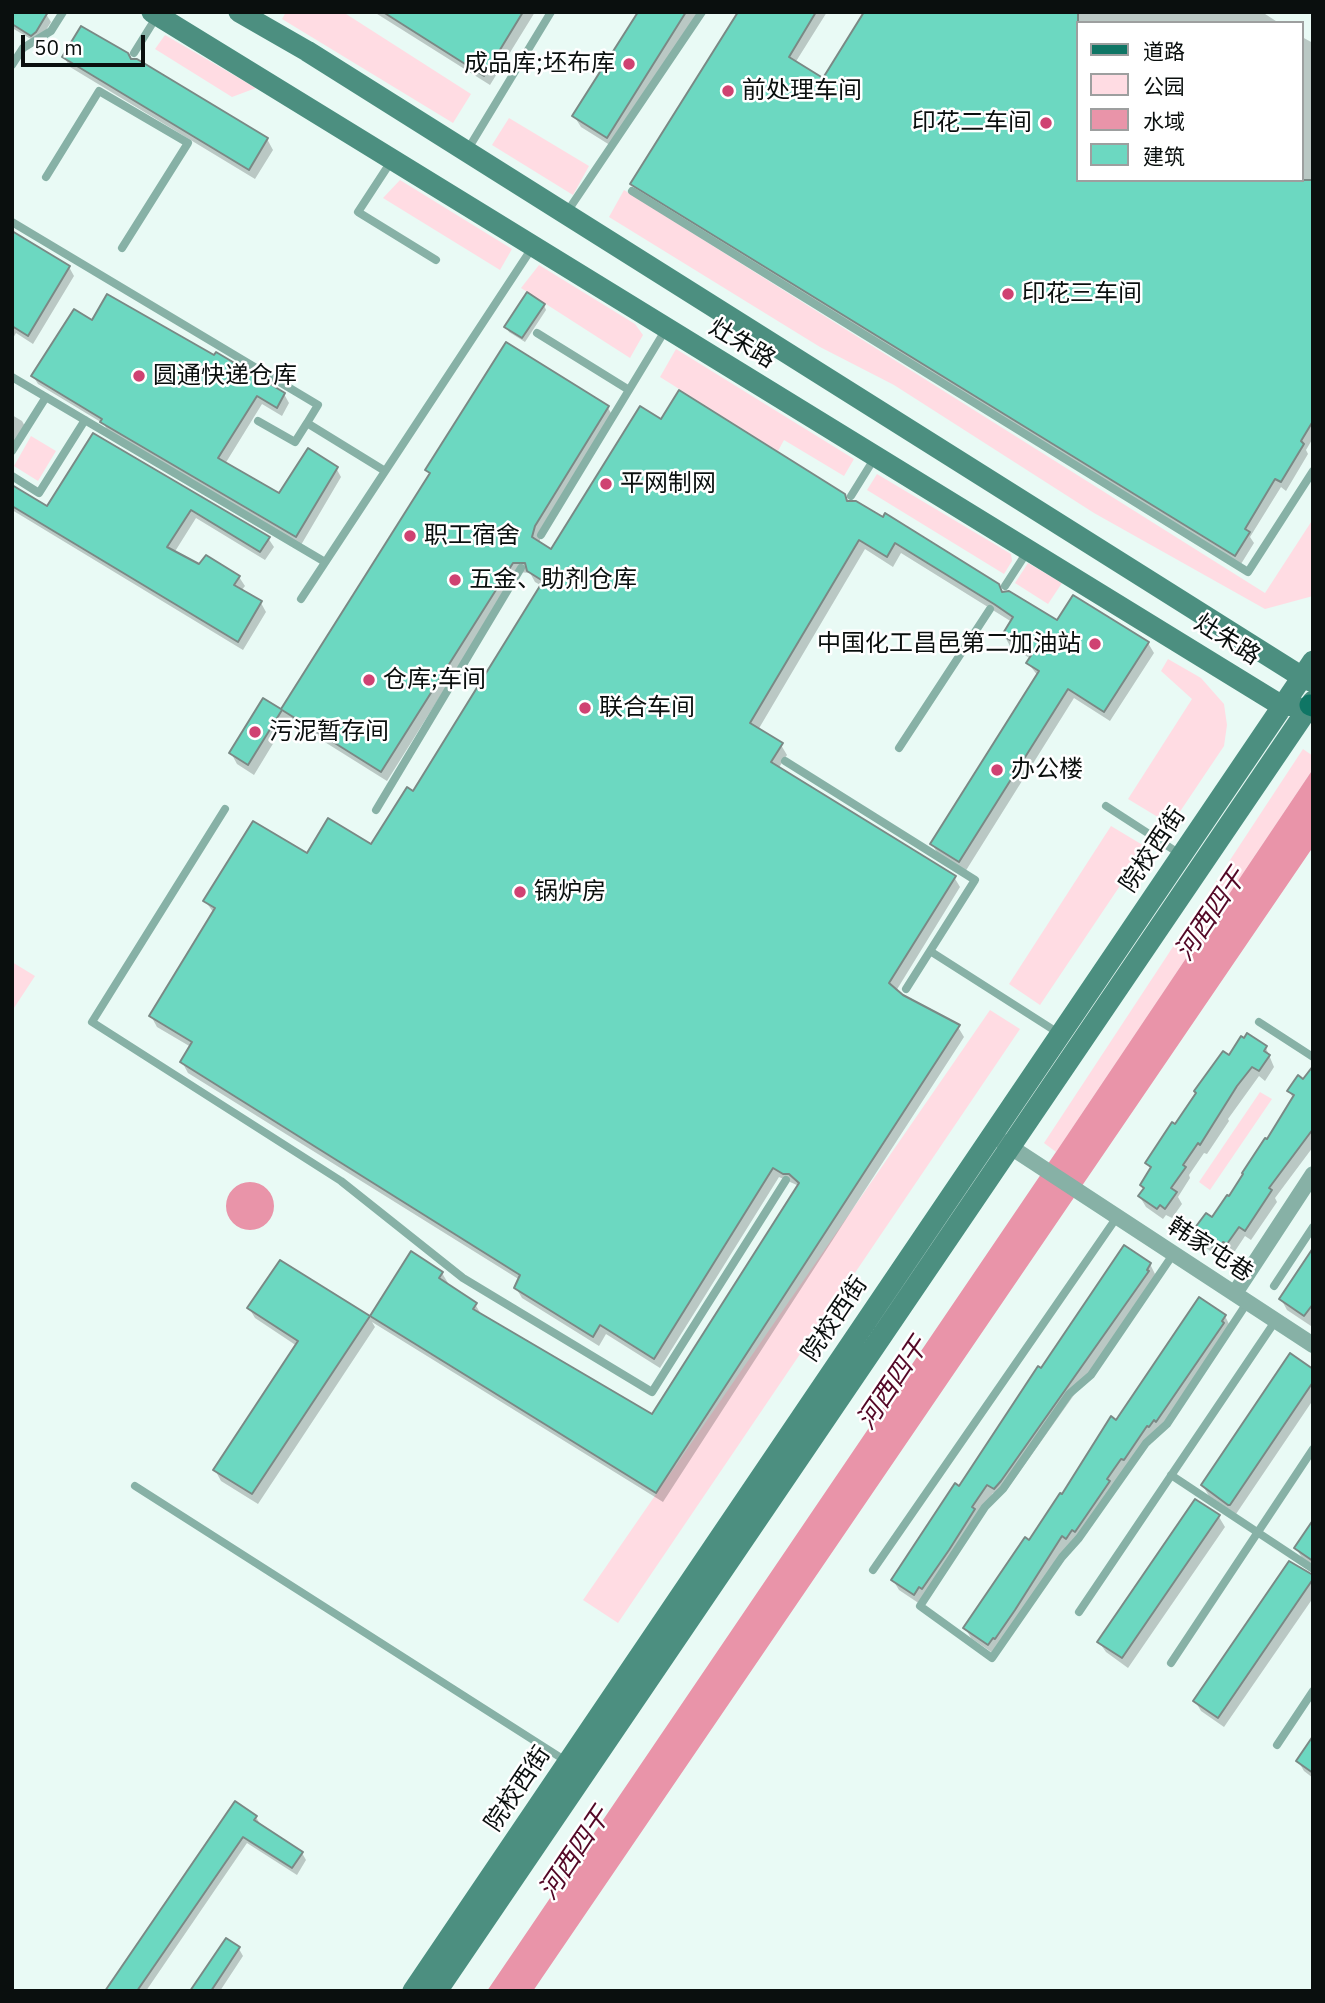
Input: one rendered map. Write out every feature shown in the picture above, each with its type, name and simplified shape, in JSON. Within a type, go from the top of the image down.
[{"type":"main road","name":"灶朱路","points":[[154,14],[1282,706]]},
{"type":"main road","name":"灶朱路","points":[[254,16],[566,215],[1309,673]]},
{"type":"main road","name":"院校西街","points":[[437,1991],[1001,1141],[1060,1034],[1282,706],[1309,673]]},
{"type":"main road","name":"院校西街","points":[[413,1991],[568,1762],[1001,1141],[1312,704]]},
{"type":"main road","points":[[1282,706],[1312,704]]},
{"type":"street","name":"韩家屯巷","points":[[1001,1141],[1313,1346]]},
{"type":"street","points":[[1242,1297],[1313,1174]]},
{"type":"lane","points":[[12,65],[23,48],[51,31],[63,12]]},
{"type":"lane","points":[[466,152],[551,12]]},
{"type":"lane","points":[[566,215],[702,12]]},
{"type":"lane","points":[[134,53],[154,14]]},
{"type":"lane","points":[[46,177],[99,91],[108,93],[188,143],[122,248]]},
{"type":"lane","points":[[391,160],[358,212],[436,260]]},
{"type":"lane","points":[[632,191],[1248,572],[1313,471]]},
{"type":"lane","points":[[12,222],[318,405],[295,442],[258,421]]},
{"type":"lane","points":[[301,599],[533,247]]},
{"type":"lane","points":[[541,535],[666,328]]},
{"type":"lane","points":[[537,333],[629,390]]},
{"type":"lane","points":[[13,379],[325,562]]},
{"type":"lane","points":[[12,451],[47,397]]},
{"type":"lane","points":[[12,476],[40,492],[85,420]]},
{"type":"lane","points":[[307,423],[385,471]]},
{"type":"lane","points":[[851,496],[875,456]]},
{"type":"lane","points":[[1005,586],[1029,549]]},
{"type":"lane","points":[[376,810],[521,568]]},
{"type":"lane","points":[[899,748],[990,609]]},
{"type":"lane","points":[[785,761],[975,880],[906,989]]},
{"type":"lane","points":[[1106,806],[1182,855]]},
{"type":"lane","points":[[225,809],[92,1022],[341,1181],[463,1278],[652,1392],[786,1180]]},
{"type":"lane","points":[[930,951],[1060,1034]]},
{"type":"lane","points":[[1259,1022],[1313,1057]]},
{"type":"lane","points":[[873,1570],[1118,1217]]},
{"type":"lane","points":[[1273,1286],[1313,1227]]},
{"type":"lane","points":[[1174,1253],[1091,1375],[1069,1394],[1003,1489],[985,1507],[920,1606],[992,1658],[1062,1556],[1079,1538],[1146,1443],[1167,1424],[1242,1297]]},
{"type":"lane","points":[[1079,1612],[1276,1321]]},
{"type":"lane","points":[[1171,1663],[1313,1449]]},
{"type":"lane","points":[[1171,1475],[1313,1569]]},
{"type":"lane","points":[[135,1486],[568,1762]]},
{"type":"lane","points":[[1277,1745],[1313,1691]]},
{"type":"green space","points":[[286,12],[343,12],[471,94],[453,123],[282,19]]},
{"type":"green space","points":[[165,35],[256,88],[232,97],[155,49]]},
{"type":"green space","points":[[509,118],[589,166],[573,195],[492,145]]},
{"type":"green space","points":[[400,180],[512,249],[500,270],[383,198]]},
{"type":"green space","points":[[624,190],[1265,593],[1313,519],[1313,596],[1265,609],[1094,513],[894,385],[820,347],[609,217]]},
{"type":"green space","points":[[539,265],[635,324],[643,335],[630,358],[521,288]]},
{"type":"green space","points":[[676,349],[854,459],[844,476],[784,440],[778,451],[660,377]]},
{"type":"green space","points":[[31,436],[56,451],[38,481],[14,466]]},
{"type":"green space","points":[[877,474],[1011,554],[1012,561],[1004,574],[867,490]]},
{"type":"green space","points":[[1028,563],[1062,583],[1048,604],[1015,583]]},
{"type":"green space","points":[[1168,659],[1201,678],[1224,704],[1227,725],[1224,746],[1171,825],[1128,799],[1192,699],[1161,671]]},
{"type":"green space","points":[[1303,749],[1313,756],[1313,769],[1056,1152],[1044,1143]]},
{"type":"green space","points":[[1111,826],[1146,847],[1040,1005],[1009,984]]},
{"type":"green space","points":[[12,962],[35,976],[12,1011]]},
{"type":"green space","points":[[990,1010],[1020,1029],[618,1623],[583,1600]]},
{"type":"green space","points":[[1260,1092],[1272,1099],[1210,1190],[1199,1182]]},
{"type":"water","points":[[1313,769],[1313,847],[533,1991],[487,1991],[1056,1152]]},
{"type":"water","points":[[250,1182],[267,1189],[274,1206],[267,1223],[250,1230],[233,1223],[226,1206],[233,1189]]},
{"type":"building","points":[[12,12],[48,12],[31,36],[12,24]]},
{"type":"building","points":[[383,12],[523,12],[484,76]]},
{"type":"building","name":"成品库;坯布库","points":[[638,12],[686,12],[607,138],[572,116]]},
{"type":"building","points":[[738,12],[816,12],[789,57],[823,78],[864,12],[1078,12],[1076,182],[1313,180],[1313,421],[1301,441],[1304,444],[1281,482],[1275,479],[1245,529],[1250,532],[1235,556],[630,184]]},
{"type":"building","points":[[81,26],[128,53],[131,59],[137,59],[268,138],[249,170],[62,57]]},
{"type":"building","points":[[12,231],[70,266],[28,336],[12,326]]},
{"type":"building","points":[[527,292],[545,304],[522,338],[504,327]]},
{"type":"building","points":[[107,294],[214,355],[216,352],[285,393],[277,408],[257,396],[218,458],[279,493],[308,448],[338,467],[296,537],[100,422],[102,419],[31,376],[74,309],[92,320]]},
{"type":"building","points":[[506,342],[609,406],[535,526],[532,537],[551,549],[640,406],[661,419],[679,390],[845,494],[847,501],[856,501],[883,517],[885,513],[999,584],[1002,592],[1009,591],[1057,620],[1073,595],[1149,642],[1104,712],[1068,689],[959,862],[930,844],[1039,671],[1026,663],[1032,654],[1002,635],[1013,617],[994,604],[895,543],[887,557],[859,540],[750,723],[783,743],[771,762],[956,876],[889,983],[903,995],[960,1025],[656,1493],[370,1316],[411,1251],[443,1272],[439,1278],[477,1303],[473,1309],[652,1414],[799,1183],[789,1174],[783,1174],[773,1168],[654,1359],[600,1325],[593,1337],[514,1288],[520,1275],[180,1062],[192,1042],[149,1016],[215,908],[203,901],[253,821],[307,853],[328,818],[371,844],[407,787],[413,791],[543,581],[527,571],[525,563],[513,563],[381,772],[282,710],[248,765],[229,753],[263,698],[281,709],[430,473],[425,470]]},
{"type":"building","points":[[93,433],[270,537],[260,552],[191,510],[167,547],[199,564],[206,555],[240,576],[234,585],[262,601],[238,642],[12,506],[12,485],[47,506]]},
{"type":"building","points":[[1247,1033],[1267,1046],[1264,1051],[1270,1055],[1259,1071],[1252,1067],[1237,1086],[1200,1145],[1198,1143],[1183,1165],[1186,1167],[1171,1188],[1177,1192],[1165,1209],[1160,1205],[1157,1209],[1138,1196],[1144,1188],[1140,1185],[1151,1167],[1145,1163],[1172,1122],[1175,1124],[1196,1093],[1194,1091],[1223,1051],[1229,1055],[1241,1036],[1244,1038]]},
{"type":"building","points":[[1313,1066],[1313,1129],[1269,1188],[1272,1190],[1245,1231],[1239,1227],[1227,1244],[1223,1242],[1217,1250],[1198,1237],[1200,1233],[1194,1229],[1206,1213],[1212,1217],[1227,1195],[1229,1196],[1294,1095],[1287,1091],[1298,1075],[1303,1079]]},
{"type":"building","points":[[1124,1245],[1151,1263],[1147,1270],[1149,1271],[1001,1481],[994,1489],[987,1485],[949,1550],[922,1589],[919,1587],[914,1595],[891,1580],[955,1483],[959,1486],[1038,1366],[1041,1368]]},
{"type":"building","points":[[1313,1248],[1313,1304],[1304,1316],[1279,1299]]},
{"type":"building","points":[[280,1260],[370,1316],[252,1494],[213,1470],[298,1341],[247,1308]]},
{"type":"building","points":[[1199,1297],[1226,1315],[1222,1321],[1224,1323],[1156,1422],[1154,1420],[1147,1426],[1124,1460],[1121,1459],[1107,1479],[1110,1481],[1075,1532],[1072,1530],[1066,1539],[1062,1536],[1015,1610],[988,1645],[963,1628],[1025,1537],[1029,1540],[1060,1493],[1062,1494],[1111,1416],[1116,1420]]},
{"type":"building","points":[[1290,1353],[1313,1369],[1313,1382],[1228,1505],[1201,1485]]},
{"type":"building","points":[[1195,1499],[1220,1515],[1122,1658],[1097,1642]]},
{"type":"building","points":[[1313,1520],[1313,1561],[1294,1548]]},
{"type":"building","points":[[1289,1561],[1313,1575],[1313,1579],[1218,1718],[1193,1701]]},
{"type":"building","points":[[1313,1736],[1313,1773],[1296,1761]]},
{"type":"building","points":[[235,1801],[257,1816],[254,1820],[303,1852],[292,1868],[243,1837],[137,1991],[105,1991]]},
{"type":"building","points":[[226,1938],[240,1947],[211,1991],[190,1991]]},
{"type":"place","name":"成品库;坯布库","points":[[629,64]]},
{"type":"place","name":"前处理车间","points":[[728,91]]},
{"type":"place","name":"印花二车间","points":[[1046,123]]},
{"type":"place","name":"印花三车间","points":[[1008,294]]},
{"type":"place","name":"圆通快递仓库","points":[[139,376]]},
{"type":"place","name":"平网制网","points":[[606,484]]},
{"type":"place","name":"职工宿舍","points":[[410,536]]},
{"type":"place","name":"五金、助剂仓库","points":[[455,580]]},
{"type":"place","name":"中国化工昌邑第二加油站","points":[[1095,644]]},
{"type":"place","name":"仓库;车间","points":[[369,680]]},
{"type":"place","name":"联合车间","points":[[585,708]]},
{"type":"place","name":"污泥暂存间","points":[[255,732]]},
{"type":"place","name":"办公楼","points":[[997,770]]},
{"type":"place","name":"锅炉房","points":[[520,892]]},
{"type":"water label","name":"河西四干","points":[[1211,915]]},
{"type":"water label","name":"河西四干","points":[[893,1384]]},
{"type":"water label","name":"河西四干","points":[[575,1854]]}]
